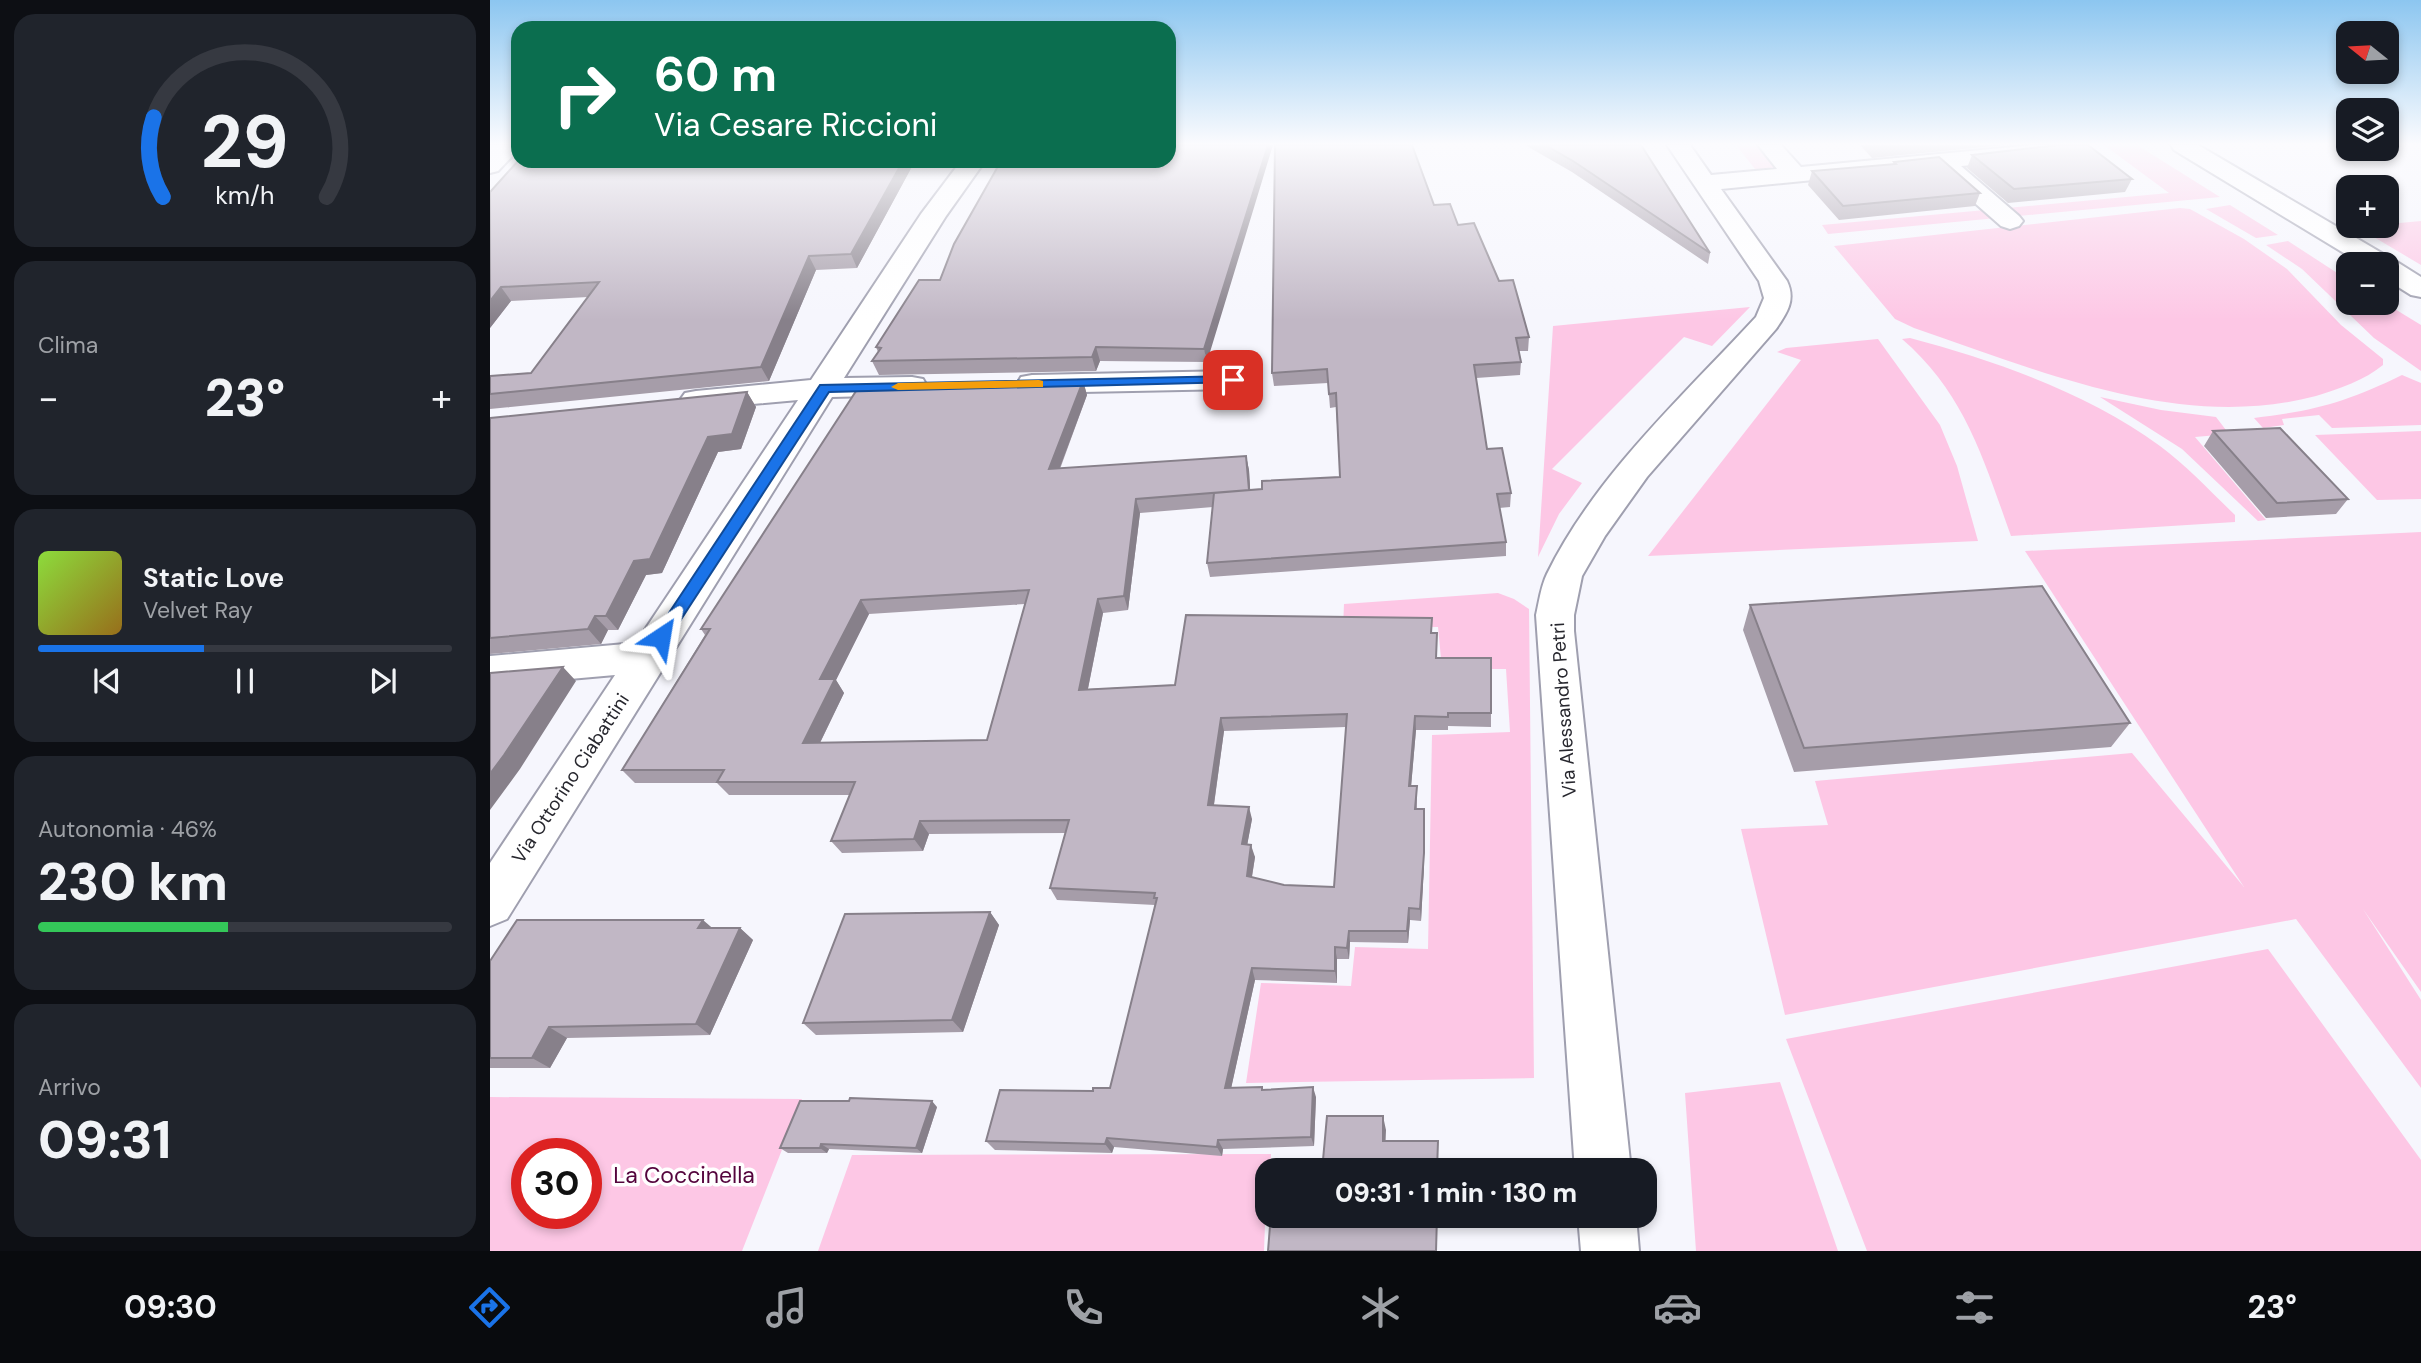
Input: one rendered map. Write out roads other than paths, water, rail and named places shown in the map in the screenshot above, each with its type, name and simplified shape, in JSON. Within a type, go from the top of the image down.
[{"type":"street","name":"Via Ottorino Ciabattini","points":[[490,904],[942,203]]},
{"type":"street","name":"Via Alessandro Petri","points":[[1602,1158],[1555,615],[1564,576],[1571,561],[1615,495],[1766,323],[1777,307],[1777,287],[1718,203]]},
{"type":"street","points":[[1990,203],[2010,221]]},
{"type":"street","points":[[2279,203],[2360,252]]},
{"type":"street","points":[[2399,275],[2421,289]]},
{"type":"street","points":[[999,385],[1233,380]]},
{"type":"street","points":[[664,404],[825,388],[945,386]]},
{"type":"street","points":[[490,671],[648,657]]},
{"type":"street","points":[[1608,1228],[1610,1251]]},
{"type":"park label","name":"La Coccinella","points":[[684,1175]]}]
